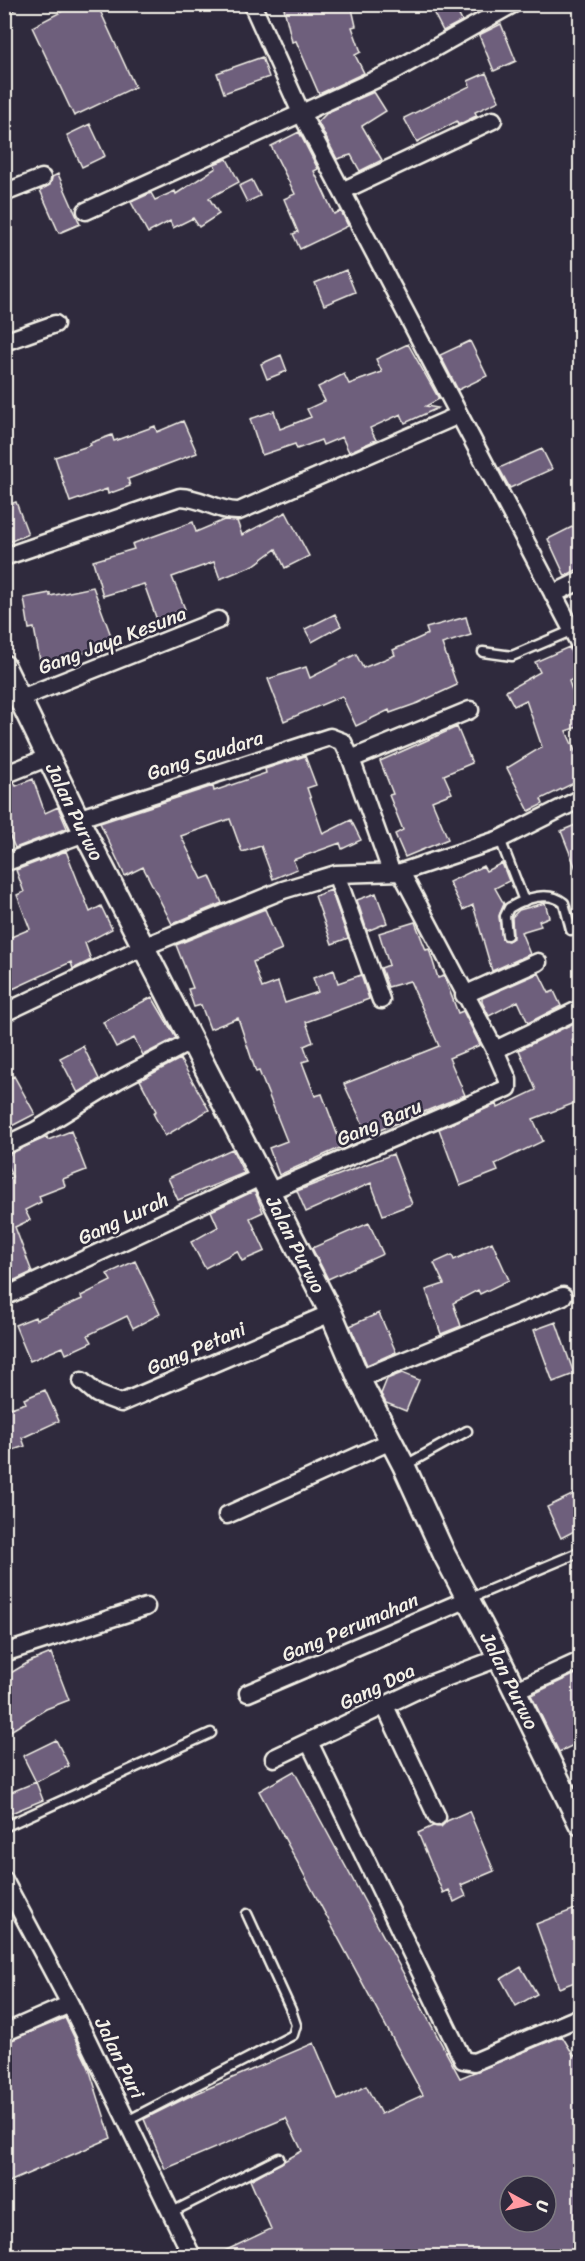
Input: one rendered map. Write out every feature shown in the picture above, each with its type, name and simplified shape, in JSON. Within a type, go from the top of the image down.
[{"type":"street","points":[[252,4],[302,115],[577,638]]},
{"type":"street","points":[[86,211],[302,115],[392,72],[513,4]]},
{"type":"street","points":[[342,191],[493,120]]},
{"type":"street","points":[[4,193],[42,178]]},
{"type":"street","points":[[4,342],[55,324]]},
{"type":"street","points":[[4,557],[180,497],[196,498],[226,511],[239,511],[459,415]]},
{"type":"street","points":[[553,594],[580,581]]},
{"type":"street","name":"Gang Jaya Kesuna","points":[[21,698],[218,620]]},
{"type":"street","name":"Jalan Purwo","points":[[4,666],[143,947],[331,1313],[359,1379],[580,1824]]},
{"type":"street","points":[[470,710],[351,759],[396,871],[495,1050],[580,1009]]},
{"type":"street","name":"Gang Saudara","points":[[4,863],[82,826],[330,737],[343,742],[351,759]]},
{"type":"street","points":[[4,775],[49,756]]},
{"type":"street","points":[[4,1013],[143,947],[283,890],[336,874],[396,871],[500,840],[580,799]]},
{"type":"street","points":[[336,874],[381,1000]]},
{"type":"street","points":[[464,995],[538,962]]},
{"type":"street","points":[[4,1146],[35,1131],[118,1080],[192,1041]]},
{"type":"street","name":"Gang Baru","points":[[264,1184],[507,1090],[509,1084],[495,1050]]},
{"type":"street","name":"Gang Lurah","points":[[4,1297],[264,1184]]},
{"type":"street","points":[[359,1379],[563,1296]]},
{"type":"street","name":"Gang Petani","points":[[82,1381],[97,1394],[121,1403],[331,1313]]},
{"type":"street","points":[[227,1515],[391,1441]]},
{"type":"street","name":"Gang Perumahan","points":[[248,1693],[468,1599]]},
{"type":"street","points":[[4,1653],[146,1607]]},
{"type":"street","name":"Gang Doa","points":[[274,1758],[432,1683],[499,1658]]},
{"type":"street","points":[[514,1691],[580,1661]]},
{"type":"street","points":[[385,1706],[437,1817]]},
{"type":"street","points":[[309,1742],[460,2057],[465,2061],[474,2062],[580,2017]]},
{"type":"street","name":"Jalan Puri","points":[[4,1880],[70,2004],[192,2256]]},
{"type":"street","points":[[4,2033],[70,2004]]},
{"type":"lane","points":[[4,7],[13,4]]},
{"type":"lane","points":[[483,652],[512,656],[577,638]]},
{"type":"lane","points":[[500,840],[524,901]]},
{"type":"lane","points":[[507,935],[507,912],[513,905],[543,896],[558,898],[564,903],[571,930]]},
{"type":"lane","points":[[404,1466],[467,1431]]},
{"type":"lane","points":[[468,1599],[580,1552]]},
{"type":"lane","points":[[4,1827],[211,1733]]},
{"type":"lane","points":[[127,2121],[294,2035],[296,2025],[291,2010],[247,1914]]},
{"type":"lane","points":[[172,2212],[279,2158]]},
{"type":"building","points":[[76,4],[97,4],[135,87],[74,116],[32,27]]},
{"type":"building","points":[[283,4],[351,4],[356,26],[352,27],[361,52],[355,55],[364,73],[319,94],[296,41],[292,42]]},
{"type":"building","points":[[429,4],[453,4],[462,21],[443,31]]},
{"type":"building","points":[[501,24],[516,61],[494,71],[479,35]]},
{"type":"building","points":[[262,57],[269,77],[224,93],[217,73]]},
{"type":"building","points":[[486,73],[499,101],[475,112],[477,116],[458,125],[457,121],[417,142],[404,118],[470,86],[468,81]]},
{"type":"building","points":[[374,92],[386,111],[362,126],[382,160],[360,171],[351,155],[337,159],[318,122],[328,112]]},
{"type":"building","points":[[90,124],[105,156],[82,167],[67,135]]},
{"type":"building","points":[[299,132],[318,169],[314,171],[334,214],[341,211],[348,226],[300,249],[293,234],[298,232],[284,199],[295,194],[271,146]]},
{"type":"building","points":[[227,159],[239,182],[209,198],[219,214],[199,227],[193,218],[173,228],[170,221],[148,233],[131,202],[151,193],[155,200],[175,191],[176,194],[216,168],[214,164]]},
{"type":"building","points":[[58,174],[80,224],[59,233],[40,190],[50,185],[52,177]]},
{"type":"building","points":[[252,180],[260,196],[247,202],[239,186]]},
{"type":"building","points":[[346,270],[355,292],[324,305],[315,283]]},
{"type":"building","points":[[470,341],[487,376],[458,390],[440,355]]},
{"type":"building","points":[[408,344],[439,399],[426,406],[438,408],[405,423],[401,414],[370,428],[376,440],[349,452],[342,437],[323,445],[321,440],[297,449],[295,444],[262,455],[250,419],[274,411],[280,429],[311,417],[307,409],[325,401],[318,387],[344,374],[349,384],[382,372],[376,359]]},
{"type":"building","points":[[281,355],[287,371],[267,379],[261,364]]},
{"type":"building","points":[[183,421],[197,453],[128,479],[130,486],[108,494],[107,489],[70,502],[55,457],[112,435],[114,441],[155,426],[157,432]]},
{"type":"building","points":[[542,449],[552,469],[510,488],[499,468]]},
{"type":"building","points":[[16,502],[28,534],[4,544],[4,506]]},
{"type":"building","points":[[286,512],[309,556],[285,568],[276,549],[254,565],[220,579],[214,562],[172,577],[185,609],[157,620],[144,584],[103,596],[93,561],[134,549],[132,544],[193,522],[196,532],[224,520],[237,521],[242,535]]},
{"type":"building","points":[[580,523],[580,568],[565,576],[548,539]]},
{"type":"building","points":[[93,587],[113,641],[81,654],[82,657],[41,666],[34,628],[29,629],[24,598],[50,593],[50,596]]},
{"type":"building","points":[[335,614],[341,626],[312,642],[305,629]]},
{"type":"building","points":[[466,617],[471,635],[442,644],[457,685],[418,703],[390,713],[389,710],[356,726],[342,696],[284,721],[268,679],[306,667],[310,678],[356,654],[363,668],[395,655],[393,650],[428,634],[426,628]]},
{"type":"building","points":[[569,647],[580,675],[569,681],[580,715],[580,726],[566,731],[580,762],[580,780],[541,799],[543,804],[529,811],[507,768],[542,747],[526,700],[514,706],[506,691],[540,672],[535,662]]},
{"type":"building","points":[[457,727],[472,763],[444,775],[452,793],[432,801],[448,839],[405,857],[395,834],[403,830],[389,795],[393,794],[380,761]]},
{"type":"building","points":[[305,756],[316,785],[307,788],[323,834],[351,820],[361,840],[342,849],[340,843],[293,860],[297,869],[273,879],[261,846],[242,852],[230,819],[181,836],[202,879],[210,876],[222,903],[172,924],[143,867],[125,876],[100,823],[213,786],[214,791],[266,773],[265,769]]},
{"type":"building","points":[[33,779],[45,813],[58,807],[67,828],[15,848],[4,823],[4,785],[14,782],[16,786]]},
{"type":"building","points":[[580,823],[580,879],[561,831]]},
{"type":"building","points":[[66,851],[90,912],[101,906],[112,929],[85,943],[91,960],[73,969],[71,962],[4,993],[4,940],[30,929],[17,895],[24,892],[16,870]]},
{"type":"building","points":[[502,863],[509,881],[495,888],[504,904],[499,916],[502,939],[508,941],[513,938],[512,917],[519,910],[545,903],[549,917],[539,921],[541,926],[521,932],[530,954],[492,971],[473,905],[463,910],[449,882],[483,866],[486,871]]},
{"type":"building","points":[[331,890],[348,938],[332,944],[315,896]]},
{"type":"building","points":[[376,893],[387,923],[367,931],[357,900]]},
{"type":"building","points":[[265,909],[282,950],[253,962],[262,988],[278,982],[285,1003],[318,992],[313,978],[334,970],[338,983],[361,975],[369,999],[306,1022],[313,1042],[304,1046],[309,1060],[302,1062],[315,1096],[322,1094],[342,1147],[279,1175],[269,1148],[287,1141],[259,1071],[256,1072],[238,1018],[210,1029],[201,1005],[194,1007],[188,989],[193,988],[176,945]]},
{"type":"building","points":[[415,922],[426,950],[429,949],[438,978],[444,976],[458,1013],[463,1011],[480,1045],[449,1058],[465,1095],[368,1135],[344,1084],[439,1046],[410,981],[388,987],[381,968],[389,965],[379,933]]},
{"type":"building","points":[[539,973],[549,993],[554,991],[561,1006],[528,1023],[518,1001],[489,1016],[482,998]]},
{"type":"building","points":[[152,997],[176,1038],[143,1055],[134,1038],[116,1047],[103,1022]]},
{"type":"building","points":[[580,1020],[580,1036],[572,1040],[580,1063],[580,1101],[533,1119],[543,1141],[495,1164],[498,1171],[460,1186],[439,1129],[497,1104],[498,1108],[536,1090],[519,1050]]},
{"type":"building","points":[[83,1046],[99,1079],[78,1093],[60,1058]]},
{"type":"building","points":[[180,1059],[209,1110],[165,1136],[153,1113],[156,1111],[140,1080]]},
{"type":"building","points":[[14,1076],[35,1114],[4,1130],[4,1081]]},
{"type":"building","points":[[71,1131],[86,1170],[63,1179],[65,1186],[39,1196],[41,1202],[25,1210],[30,1220],[15,1227],[32,1272],[4,1285],[4,1181],[12,1177],[4,1156],[47,1137],[48,1140]]},
{"type":"building","points":[[232,1149],[244,1173],[178,1200],[168,1178]]},
{"type":"building","points":[[393,1154],[412,1204],[383,1215],[371,1183],[306,1212],[297,1191]]},
{"type":"building","points":[[255,1192],[263,1212],[250,1218],[265,1251],[242,1261],[237,1251],[205,1268],[191,1242],[218,1227],[211,1211]]},
{"type":"building","points":[[369,1223],[383,1254],[328,1279],[312,1248]]},
{"type":"building","points":[[492,1242],[509,1280],[480,1294],[478,1290],[453,1303],[461,1326],[441,1334],[426,1290],[444,1284],[434,1263],[452,1255],[454,1260]]},
{"type":"building","points":[[135,1261],[160,1314],[133,1328],[127,1316],[88,1335],[92,1342],[66,1354],[63,1347],[30,1361],[15,1325],[35,1317],[36,1320],[82,1299],[81,1296],[111,1281],[107,1274]]},
{"type":"building","points":[[379,1313],[396,1352],[367,1365],[350,1326]]},
{"type":"building","points":[[556,1322],[574,1374],[553,1382],[534,1330]]},
{"type":"building","points":[[402,1373],[419,1380],[406,1411],[386,1403],[381,1394],[387,1379]]},
{"type":"building","points":[[45,1390],[59,1421],[22,1438],[25,1446],[4,1453],[4,1410],[26,1403],[24,1399]]},
{"type":"building","points":[[576,1493],[580,1503],[580,1528],[561,1538],[547,1507]]},
{"type":"building","points":[[51,1653],[69,1700],[46,1709],[9,1732],[4,1724],[4,1677],[29,1662]]},
{"type":"building","points":[[580,1672],[580,1742],[559,1752],[531,1695]]},
{"type":"building","points":[[56,1740],[69,1766],[36,1782],[23,1756]]},
{"type":"building","points":[[294,1771],[460,2078],[562,2036],[574,2056],[580,2053],[580,2250],[564,2256],[214,2256],[271,2229],[250,2180],[302,2151],[286,2118],[165,2169],[144,2119],[188,2097],[314,2043],[338,2100],[366,2086],[381,2114],[423,2095],[259,1791]]},
{"type":"building","points":[[36,1782],[43,1800],[4,1816],[4,1795]]},
{"type":"building","points":[[469,1811],[494,1871],[461,1885],[466,1896],[454,1902],[449,1890],[443,1893],[418,1833],[433,1826],[441,1827],[447,1821]]},
{"type":"building","points":[[580,1907],[580,1980],[559,1988],[536,1924]]},
{"type":"building","points":[[521,1967],[537,1994],[516,2006],[501,1979]]},
{"type":"building","points":[[65,2018],[89,2068],[111,2138],[4,2184],[4,2043]]}]
